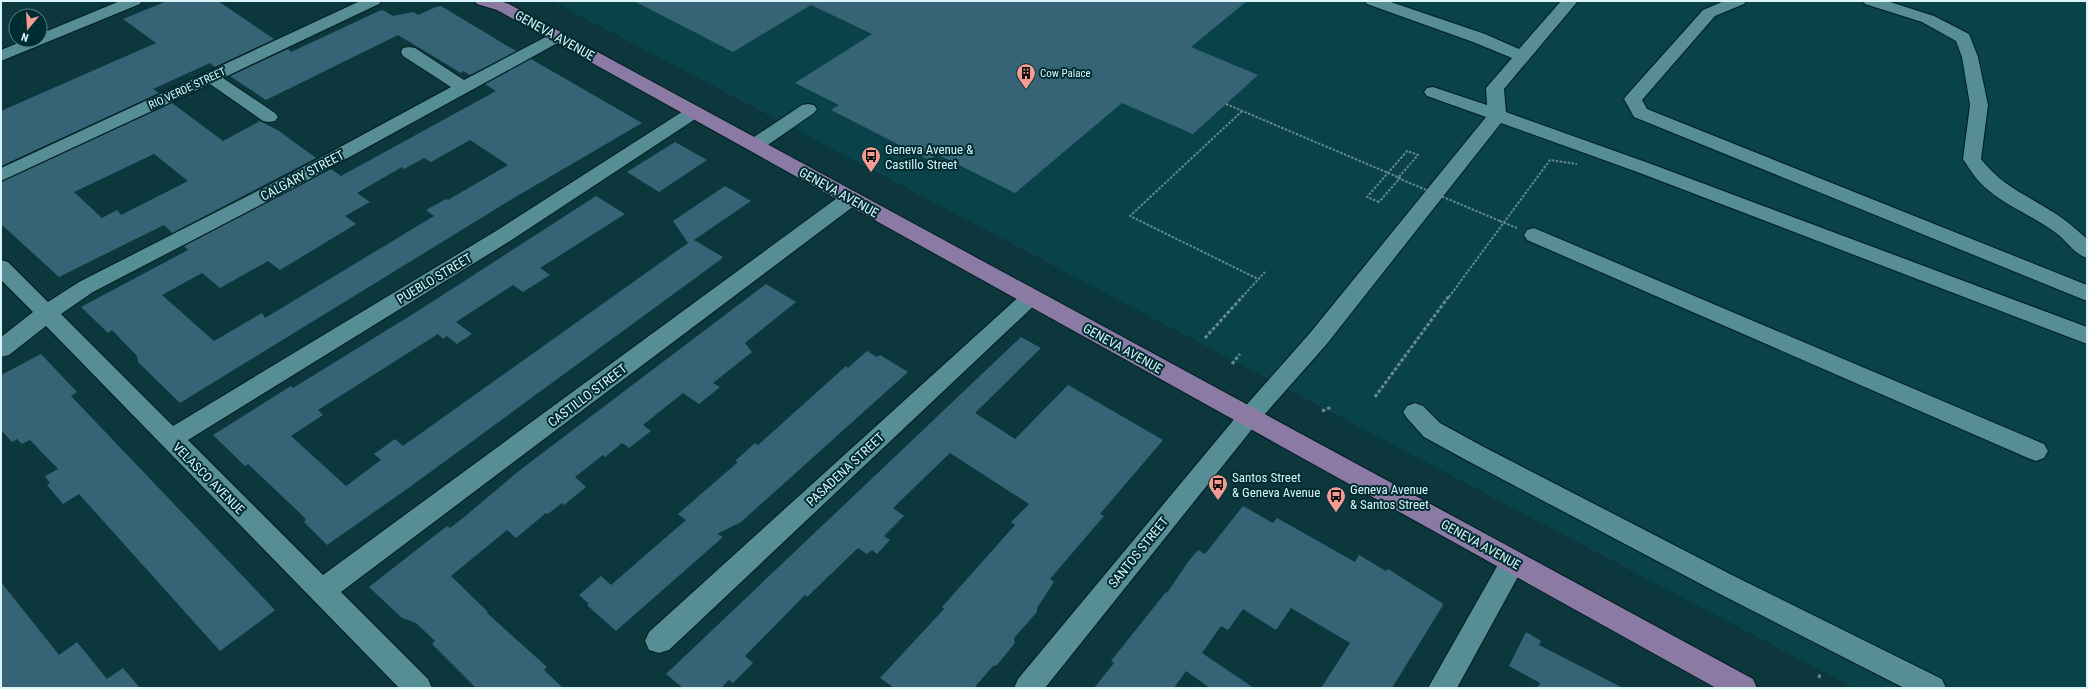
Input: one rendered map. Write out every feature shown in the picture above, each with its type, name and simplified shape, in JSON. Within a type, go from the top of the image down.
[{"type":"main road","name":"GENEVA AVENUE","points":[[483,1],[500,4],[1743,688]]},
{"type":"street","points":[[1,56],[134,1]]},
{"type":"street","name":"RIO VERDE STREET","points":[[1,175],[374,1]]},
{"type":"street","points":[[1373,1],[1480,38],[1523,56]]},
{"type":"street","points":[[1496,116],[1495,88],[1570,1]]},
{"type":"street","points":[[1738,1],[1709,13],[1644,85],[1633,99],[1640,113],[2087,293]]},
{"type":"street","points":[[1871,1],[1928,19],[1963,38],[1970,57],[1979,105],[1972,159],[1985,177],[1996,187],[2048,217],[2064,229],[2087,251]]},
{"type":"street","name":"CALGARY STREET","points":[[1,349],[47,313],[86,287],[288,183],[557,36]]},
{"type":"street","points":[[409,52],[464,87]]},
{"type":"street","points":[[211,77],[269,117]]},
{"type":"street","points":[[1433,92],[1496,116],[1647,169],[2087,336]]},
{"type":"street","points":[[755,145],[808,109]]},
{"type":"street","name":"PUEBLO STREET","points":[[170,439],[502,236],[694,112]]},
{"type":"street","name":"SANTOS STREET","points":[[1028,688],[1249,417],[1318,339],[1496,116]]},
{"type":"street","name":"CASTILLO STREET","points":[[322,591],[851,198]]},
{"type":"street","points":[[1534,235],[2036,451]]},
{"type":"street","name":"VELASCO AVENUE","points":[[1,267],[418,688]]},
{"type":"street","name":"PASADENA STREET","points":[[659,641],[1031,297]]},
{"type":"street","points":[[1415,412],[1432,430],[1474,453],[1723,583],[1932,688]]},
{"type":"street","points":[[1442,688],[1513,562]]},
{"type":"path","points":[[1226,104],[1242,111],[1400,178],[1379,202],[1367,197],[1407,151],[1418,155],[1398,178],[1500,221]]},
{"type":"path","points":[[1242,111],[1130,216],[1258,279]]},
{"type":"path","points":[[1376,397],[1550,160],[1580,164]]},
{"type":"path","points":[[1205,338],[1265,272]]},
{"type":"path","points":[[1232,364],[1240,354]]},
{"type":"path","points":[[1322,411],[1332,407]]},
{"type":"path","points":[[1819,678],[1820,673]]},
{"type":"shaded area","name":"Cow Palace","points":[[552,1],[2087,1],[2087,688],[1854,688]]},
{"type":"building","points":[[167,1],[218,1],[274,39],[215,67],[210,63],[153,89],[159,93],[1,166],[1,111],[156,43],[123,19]]},
{"type":"building","name":"Cow Palace","points":[[634,1],[1247,1],[1191,47],[1258,75],[1193,134],[1122,103],[1015,193],[937,154],[929,160],[831,110],[839,105],[795,83],[872,34],[811,5],[733,52]]},
{"type":"building","points":[[441,6],[516,51],[470,75],[463,71],[461,73],[398,35],[266,100],[230,76],[288,49],[291,52],[379,11],[383,10],[393,16],[413,12],[418,15]]},
{"type":"building","points":[[531,59],[642,123],[512,199],[180,403],[138,362],[137,356],[112,330],[108,333],[81,307],[188,250],[184,246],[331,169],[341,176],[496,91],[485,84]],"holes":[[[470,140],[508,165],[448,200],[446,199],[426,210],[434,216],[265,318],[262,313],[214,341],[162,295],[202,273],[220,288],[268,261],[280,270],[356,224],[345,216],[370,202],[357,193],[402,167],[404,169],[424,158],[431,162]]]},
{"type":"building","points":[[172,103],[223,141],[260,121],[279,131],[316,158],[172,233],[164,225],[59,277],[1,224],[1,182]],"holes":[[[154,154],[188,181],[121,215],[117,210],[102,218],[74,192]]]},
{"type":"building","points":[[675,142],[707,160],[659,192],[627,172]]},
{"type":"building","points":[[725,186],[751,201],[694,240],[723,257],[720,260],[407,489],[327,545],[304,522],[306,520],[303,516],[248,464],[245,466],[213,435],[291,386],[293,388],[421,309],[596,196],[625,214],[540,268],[550,275],[523,292],[513,285],[456,322],[472,334],[457,344],[447,336],[443,339],[438,334],[318,410],[323,415],[291,436],[346,486],[381,460],[374,454],[395,439],[403,446],[688,243],[673,221]]},
{"type":"building","points":[[766,284],[796,302],[745,343],[752,352],[713,383],[720,387],[699,404],[683,393],[643,425],[651,431],[629,448],[622,443],[605,457],[603,455],[575,477],[586,487],[564,505],[562,503],[548,514],[546,513],[516,538],[507,530],[451,576],[488,612],[487,613],[547,667],[544,670],[563,688],[476,688],[432,644],[435,641],[416,623],[402,618],[369,587],[447,526],[450,528],[520,470]]},
{"type":"building","points":[[1021,337],[1041,348],[975,413],[1015,439],[1068,385],[1163,440],[1100,514],[1104,516],[1050,579],[1054,582],[1037,608],[1037,612],[1014,638],[1015,643],[997,665],[993,666],[974,688],[894,688],[880,678],[944,609],[942,607],[1015,525],[1011,522],[1029,504],[950,453],[893,508],[904,516],[884,536],[890,540],[877,554],[872,550],[867,554],[858,548],[807,597],[805,595],[745,656],[753,663],[733,683],[729,680],[721,688],[683,688],[666,674]]},
{"type":"building","points":[[867,351],[877,357],[880,355],[908,372],[741,522],[717,534],[723,537],[616,631],[587,605],[589,604],[579,595],[601,576],[611,585],[686,520],[678,514],[738,462],[735,461],[755,443],[758,445],[846,366],[848,368]]},
{"type":"building","points":[[41,354],[77,392],[71,396],[275,610],[220,651],[79,494],[63,504],[47,485],[50,483],[45,476],[58,469],[30,440],[22,444],[17,439],[12,442],[1,430],[1,375]]},
{"type":"building","points":[[1243,506],[1273,523],[1277,518],[1355,562],[1359,555],[1386,571],[1388,569],[1442,603],[1443,605],[1392,688],[1321,688],[1350,643],[1291,608],[1276,630],[1243,609],[1228,630],[1221,626],[1202,653],[1254,688],[1210,688],[1186,671],[1174,688],[1094,688],[1114,663],[1111,661],[1166,592],[1167,593],[1188,562],[1198,550],[1205,554]]},
{"type":"building","points":[[1,582],[59,655],[77,642],[107,679],[123,668],[140,688],[1,688]]},
{"type":"building","points":[[1526,632],[1541,641],[1539,645],[1623,688],[1537,688],[1540,683],[1509,666]]},
{"type":"place","name":"Cow Palace","points":[[1026,90]]},
{"type":"place","name":"Geneva Avenue & Castillo Street","points":[[871,173]]},
{"type":"place","name":"Santos Street & Geneva Avenue","points":[[1218,501]]},
{"type":"place","name":"Geneva Avenue & Santos Street","points":[[1336,513]]}]
